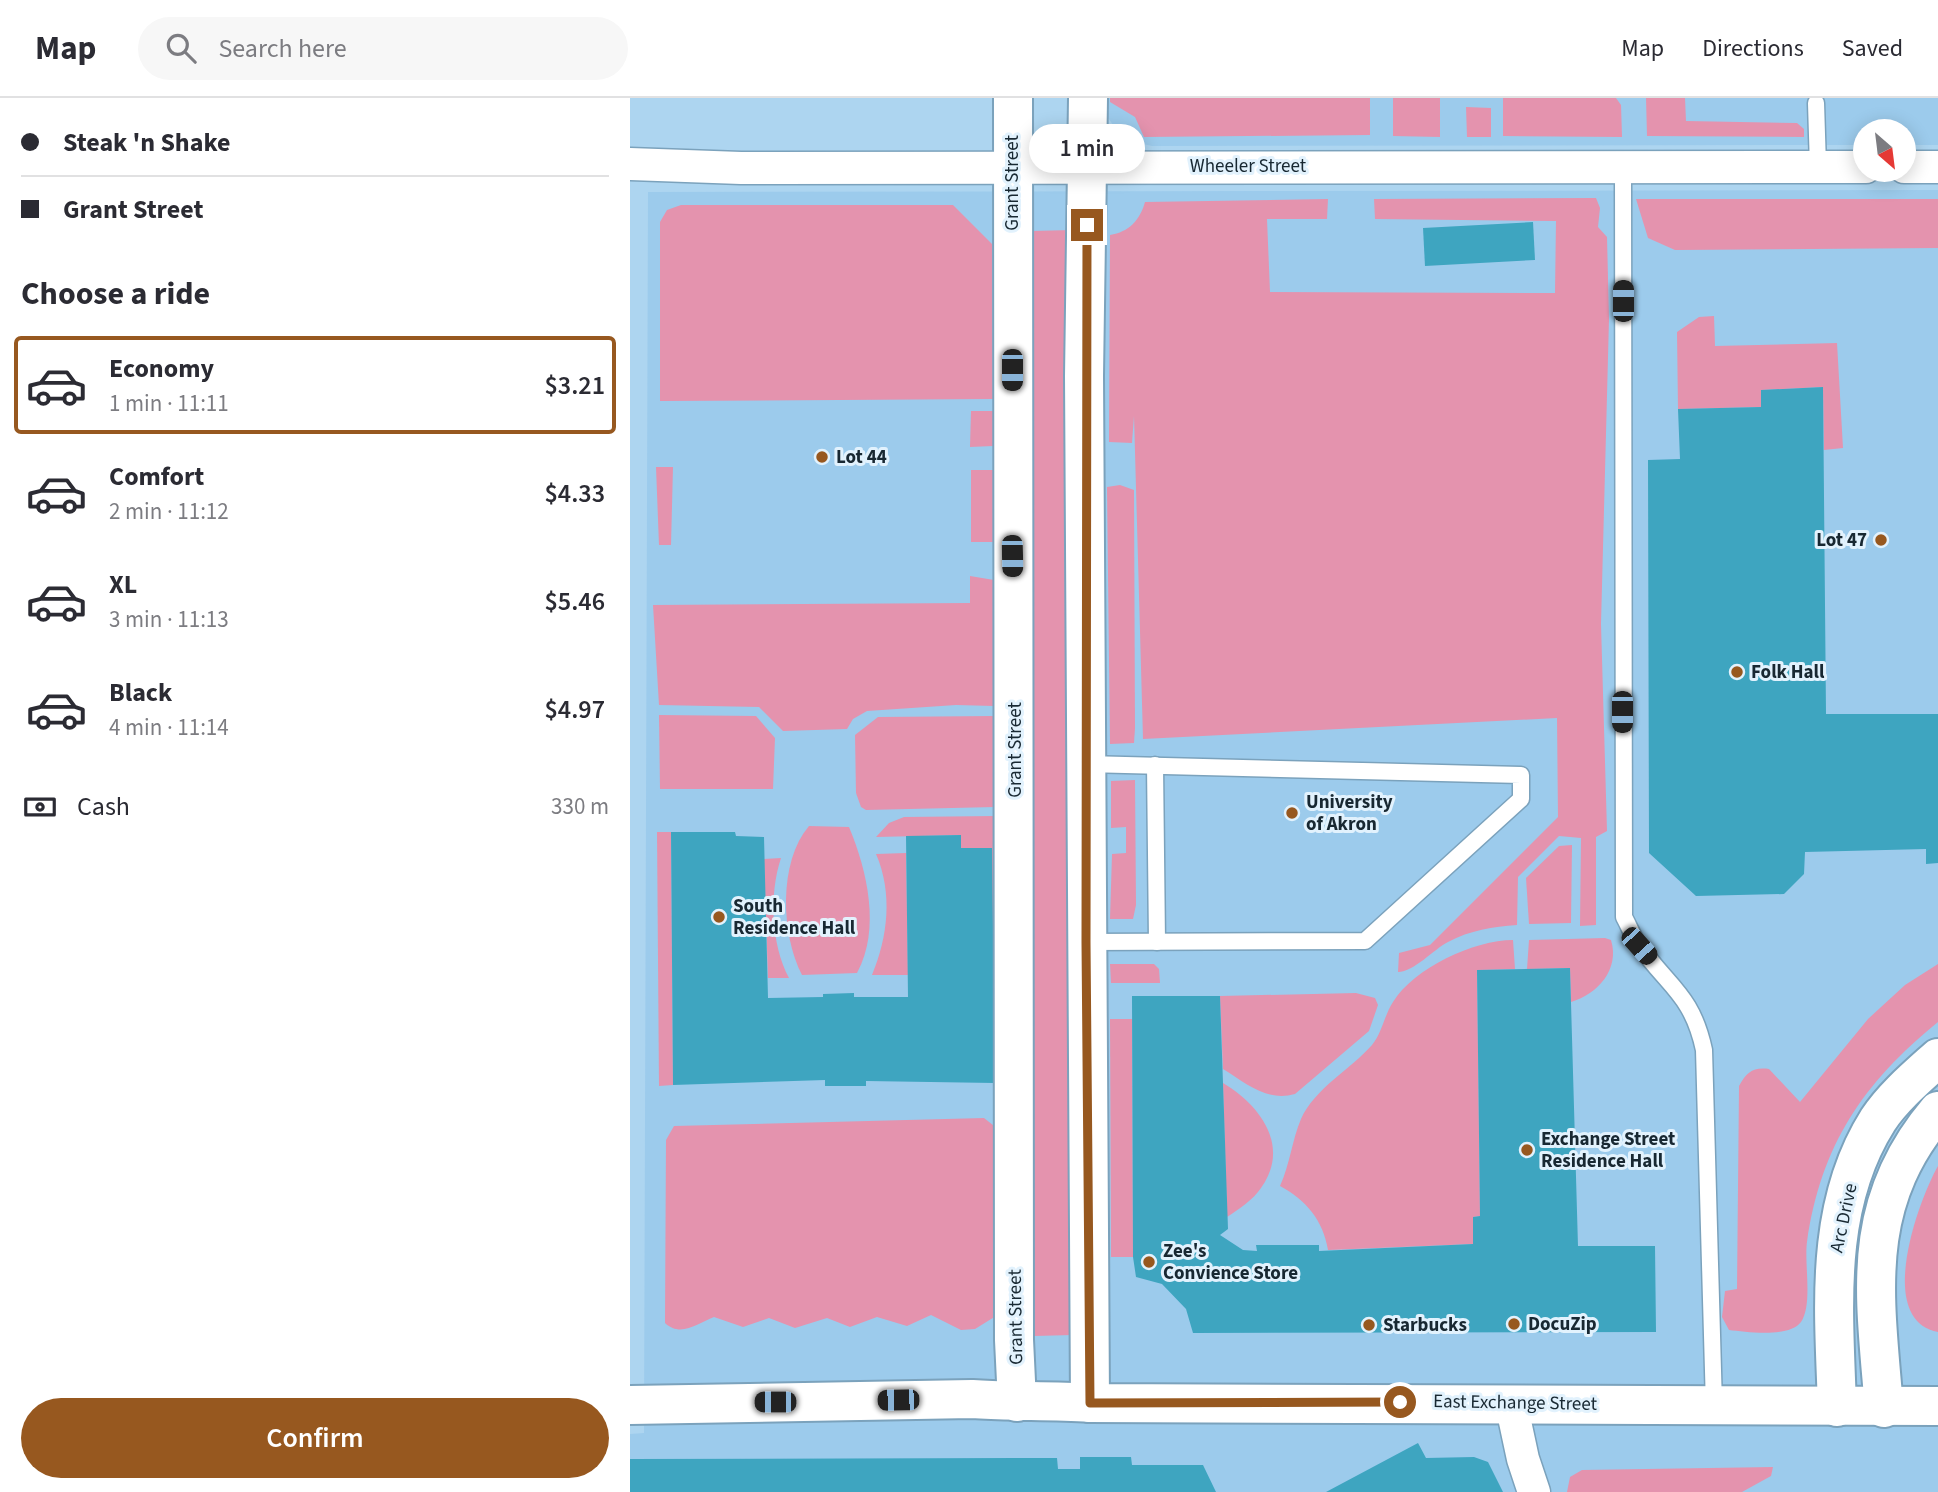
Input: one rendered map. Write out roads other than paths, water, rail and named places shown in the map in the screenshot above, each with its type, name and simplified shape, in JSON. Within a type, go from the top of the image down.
[{"type":"main road","name":"Grant Street","points":[[1013,98],[1014,1340],[1017,1402]]},
{"type":"main road","points":[[1087,98],[1084,376],[1090,1403]]},
{"type":"main road","name":"Arc Drive","points":[[1837,1407],[1834,1268],[1844,1201],[1859,1159],[1879,1119],[1938,1058]]},
{"type":"main road","name":"Arc Drive","points":[[1884,1408],[1875,1268],[1880,1230],[1887,1197],[1900,1169],[1919,1135],[1938,1111]]},
{"type":"main road","name":"East Exchange Street","points":[[630,1405],[972,1399],[1090,1403],[1511,1403],[1884,1408],[1938,1406]]},
{"type":"street","name":"Wheeler Street","points":[[630,164],[741,168],[1012,169],[1853,167]]},
{"type":"street","points":[[1916,167],[1938,167]]},
{"type":"street","points":[[1511,1403],[1523,1459],[1534,1492]]},
{"type":"lane","points":[[1816,103],[1818,167]]},
{"type":"lane","points":[[1623,166],[1624,916],[1639,946],[1679,989],[1699,1025],[1704,1050],[1714,1406]]},
{"type":"lane","points":[[1086,764],[1521,775],[1521,799],[1365,940],[1086,942]]},
{"type":"lane","points":[[1155,765],[1157,942]]},
{"type":"place","name":"Lot 44","points":[[822,457]]},
{"type":"place","name":"Lot 47","points":[[1881,540]]},
{"type":"place","name":"Folk Hall","points":[[1737,672]]},
{"type":"place","name":"University of Akron","points":[[1292,813]]},
{"type":"place","name":"South Residence Hall","points":[[719,917]]},
{"type":"place","name":"Exchange Street Residence Hall","points":[[1527,1150]]},
{"type":"place","name":"Zee's Convience Store","points":[[1149,1262]]},
{"type":"place","name":"DocuZip","points":[[1514,1324]]},
{"type":"place","name":"Starbucks","points":[[1369,1325]]}]
